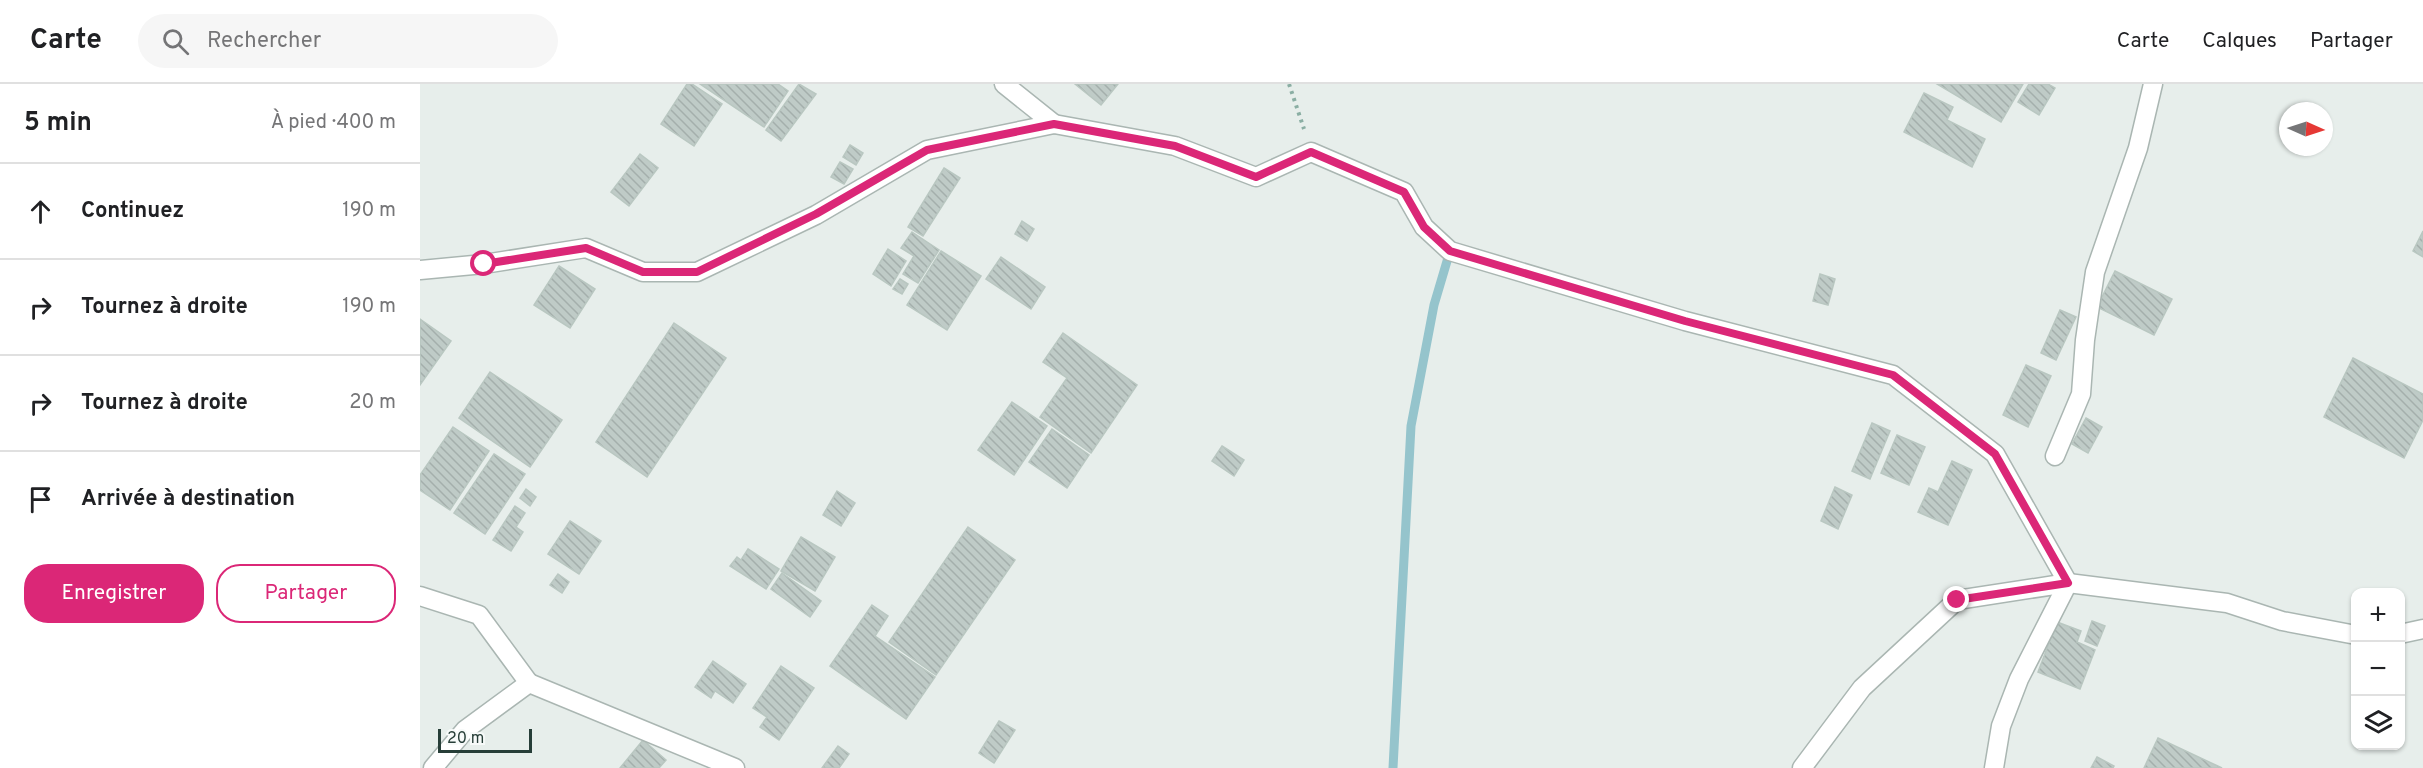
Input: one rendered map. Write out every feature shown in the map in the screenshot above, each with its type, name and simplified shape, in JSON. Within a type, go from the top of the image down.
[{"type":"street","points":[[1004,84],[1054,124]]},
{"type":"street","points":[[2055,456],[2081,394],[2085,340],[2095,272],[2138,148],[2153,84]]},
{"type":"street","points":[[420,270],[484,264],[586,248],[643,272],[697,272],[816,214],[927,150],[1054,124],[1175,146],[1256,177],[1311,152],[1404,192],[1424,227],[1450,251],[1685,321],[1893,375],[1995,454],[2068,583]]},
{"type":"street","points":[[1994,768],[2001,726],[2019,679],[2068,583]]},
{"type":"street","points":[[1802,768],[1862,688],[1957,600],[2068,583],[2227,603],[2282,621],[2351,634]]},
{"type":"street","points":[[420,596],[479,615],[529,683],[735,768]]},
{"type":"street","points":[[2405,633],[2423,629]]},
{"type":"street","points":[[433,768],[465,730],[529,683]]},
{"type":"path","points":[[1289,84],[1311,152]]},
{"type":"building","points":[[687,84],[692,84],[722,104],[694,146],[661,124]]},
{"type":"building","points":[[700,84],[778,84],[788,91],[764,127]]},
{"type":"building","points":[[799,84],[816,94],[781,141],[766,130]]},
{"type":"building","points":[[1075,84],[1118,84],[1101,105]]},
{"type":"building","points":[[1937,84],[2023,84],[2001,122]]},
{"type":"building","points":[[2029,84],[2048,84],[2055,88],[2039,115],[2018,102]]},
{"type":"building","points":[[1924,93],[1953,107],[1947,120],[1985,139],[1972,167],[1904,132]]},
{"type":"building","points":[[850,145],[863,153],[856,165],[843,157]]},
{"type":"building","points":[[640,154],[658,168],[629,206],[611,192]]},
{"type":"building","points":[[840,162],[853,169],[844,184],[831,177]]},
{"type":"building","points":[[944,168],[960,178],[923,236],[908,227]]},
{"type":"building","points":[[1022,221],[1034,229],[1027,241],[1015,234]]},
{"type":"building","points":[[2423,231],[2423,257],[2413,251]]},
{"type":"building","points":[[912,232],[939,250],[918,283],[903,274],[914,256],[901,248]]},
{"type":"building","points":[[888,249],[906,261],[891,286],[873,274]]},
{"type":"building","points":[[941,251],[981,276],[947,330],[907,305]]},
{"type":"building","points":[[1001,257],[1045,287],[1031,309],[986,279]]},
{"type":"building","points":[[559,266],[595,289],[570,328],[534,305]]},
{"type":"building","points":[[2115,271],[2172,299],[2154,335],[2097,307]]},
{"type":"building","points":[[1820,274],[1835,279],[1828,305],[1813,301]]},
{"type":"building","points":[[900,279],[908,284],[902,294],[893,289]]},
{"type":"building","points":[[2060,310],[2076,317],[2056,360],[2041,353]]},
{"type":"building","points":[[420,319],[451,341],[420,385]]},
{"type":"building","points":[[674,323],[726,358],[647,477],[596,442]]},
{"type":"building","points":[[1063,333],[1137,385],[1091,453],[1040,417],[1067,378],[1043,362]]},
{"type":"building","points":[[2353,358],[2423,394],[2423,420],[2404,458],[2324,417]]},
{"type":"building","points":[[2026,365],[2051,376],[2028,427],[2003,415]]},
{"type":"building","points":[[490,372],[562,420],[530,467],[459,418]]},
{"type":"building","points":[[1012,402],[1047,426],[1014,475],[978,450]]},
{"type":"building","points":[[2086,418],[2102,427],[2088,453],[2072,444]]},
{"type":"building","points":[[1872,423],[1890,431],[1870,479],[1852,471]]},
{"type":"building","points":[[453,427],[489,451],[450,510],[420,490],[420,475]]},
{"type":"building","points":[[1052,429],[1089,455],[1067,488],[1029,462]]},
{"type":"building","points":[[1897,435],[1925,447],[1909,485],[1881,473]]},
{"type":"building","points":[[1222,446],[1244,460],[1234,476],[1212,461]]},
{"type":"building","points":[[494,454],[525,474],[485,534],[454,513]]},
{"type":"building","points":[[1952,461],[1972,470],[1948,525],[1918,512],[1929,488],[1938,492]]},
{"type":"building","points":[[1835,487],[1852,495],[1838,529],[1821,521]]},
{"type":"building","points":[[526,489],[536,497],[530,506],[520,498]]},
{"type":"building","points":[[837,491],[855,503],[841,526],[823,515]]},
{"type":"building","points":[[515,506],[525,513],[516,527],[523,532],[511,551],[493,540]]},
{"type":"building","points":[[570,521],[601,541],[579,574],[548,554]]},
{"type":"building","points":[[968,527],[1015,560],[936,675],[889,642]]},
{"type":"building","points":[[801,537],[835,557],[815,591],[781,571]]},
{"type":"building","points":[[748,549],[779,569],[766,589],[730,566],[737,557],[741,560]]},
{"type":"building","points":[[782,573],[821,601],[810,617],[771,589]]},
{"type":"building","points":[[558,574],[569,582],[562,593],[550,585]]},
{"type":"building","points":[[872,605],[888,616],[875,636],[935,677],[906,719],[830,666]]},
{"type":"building","points":[[2092,621],[2105,626],[2097,646],[2085,641]]},
{"type":"building","points":[[2057,622],[2081,631],[2077,642],[2095,650],[2080,689],[2038,672]]},
{"type":"building","points":[[713,661],[746,684],[733,703],[715,691],[711,698],[695,687]]},
{"type":"building","points":[[781,666],[814,688],[779,740],[760,727],[767,717],[753,708]]},
{"type":"building","points":[[999,721],[1015,730],[994,763],[979,753]]},
{"type":"building","points":[[2158,738],[2222,768],[2144,768]]},
{"type":"building","points":[[643,740],[666,760],[659,768],[620,768]]},
{"type":"building","points":[[838,746],[849,754],[839,768],[822,768]]},
{"type":"building","points":[[2097,757],[2114,766],[2113,768],[2091,768]]},
{"type":"waterway","points":[[1393,768],[1411,426],[1434,305],[1450,251]]},
{"type":"route","points":[[484,264],[586,248],[643,272],[697,272],[816,214],[927,150],[1054,124],[1175,146],[1256,177],[1311,152],[1404,192],[1424,227],[1450,251],[1685,321],[1893,375],[1995,454],[2068,583],[1957,600]]}]
